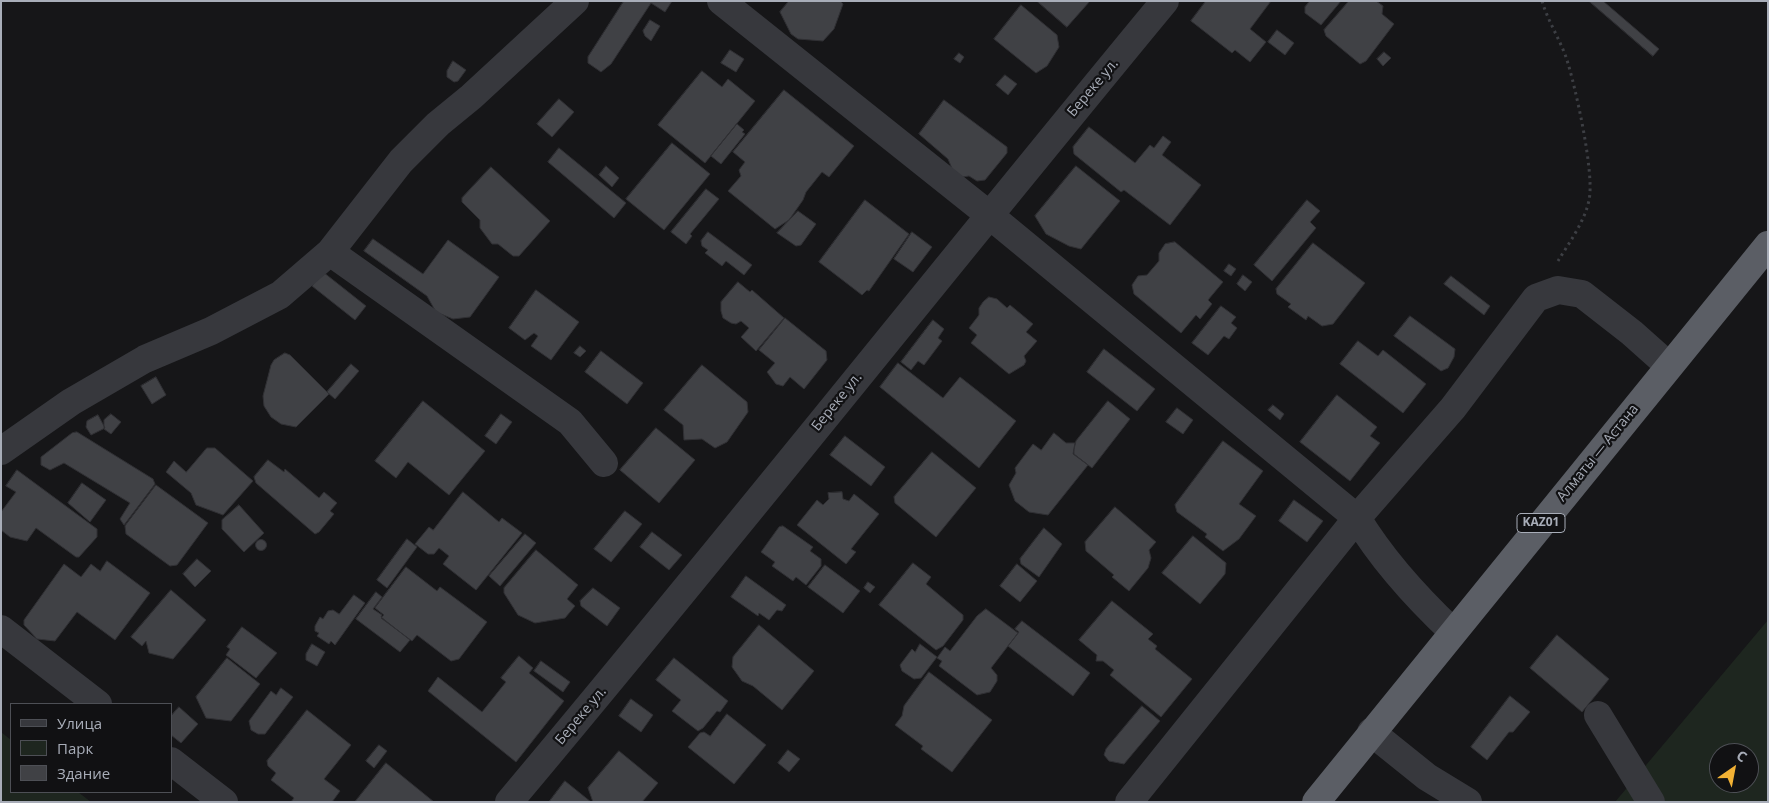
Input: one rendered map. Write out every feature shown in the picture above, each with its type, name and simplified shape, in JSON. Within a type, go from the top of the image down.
[{"type":"highway","name":"Алматы — Астана","points":[[1316,802],[1452,631],[1767,247]]},
{"type":"street","points":[[1,451],[71,402],[145,359],[211,330],[280,295],[330,252],[401,161],[438,124],[471,97],[575,1]]},
{"type":"street","points":[[721,1],[988,214],[1357,518],[1367,535],[1409,588],[1452,631]]},
{"type":"street","name":"Береке ул.","points":[[509,802],[649,635],[988,214],[1165,1]]},
{"type":"street","points":[[330,252],[570,422],[604,463]]},
{"type":"street","points":[[1129,802],[1357,518],[1454,408],[1536,298],[1558,290],[1582,294],[1632,333],[1669,366]]},
{"type":"street","points":[[1,629],[97,703]]},
{"type":"street","points":[[1598,715],[1651,802]]},
{"type":"street","points":[[1371,732],[1427,777],[1468,802]]},
{"type":"street","points":[[172,762],[224,802]]},
{"type":"path","points":[[1536,298],[1574,235],[1589,200],[1589,175],[1580,113],[1566,57],[1547,18],[1542,1]]},
{"type":"green space","points":[[1768,620],[1768,802],[1615,802]]},
{"type":"green space","points":[[1,732],[10,739],[10,793],[79,793],[91,802],[1,802]]},
{"type":"building","points":[[624,1],[672,1],[665,12],[651,3],[611,64],[601,72],[588,63],[588,57]]},
{"type":"building","points":[[789,1],[840,1],[843,4],[834,29],[823,41],[798,39],[791,34],[780,12]]},
{"type":"building","points":[[1037,1],[1090,1],[1067,27]]},
{"type":"building","points":[[1206,1],[1271,1],[1250,29],[1266,42],[1250,62],[1235,50],[1232,53],[1191,21]]},
{"type":"building","points":[[1310,1],[1341,1],[1321,25],[1305,13],[1305,7]]},
{"type":"building","points":[[1349,1],[1376,1],[1383,6],[1382,14],[1394,24],[1366,61],[1360,64],[1326,36],[1324,30]]},
{"type":"building","points":[[1589,1],[1603,1],[1659,49],[1653,56]]},
{"type":"building","points":[[1021,5],[1057,35],[1059,47],[1047,66],[1036,73],[994,39]]},
{"type":"building","points":[[650,20],[660,26],[651,41],[645,36],[643,31]]},
{"type":"building","points":[[1277,30],[1294,43],[1285,55],[1268,42]]},
{"type":"building","points":[[730,50],[744,59],[736,72],[721,63]]},
{"type":"building","points":[[1384,52],[1391,58],[1383,66],[1377,59]]},
{"type":"building","points":[[959,53],[964,57],[960,63],[954,59]]},
{"type":"building","points":[[453,61],[466,70],[458,81],[454,82],[447,77],[447,71]]},
{"type":"building","points":[[702,71],[722,87],[728,79],[755,101],[705,163],[658,125]]},
{"type":"building","points":[[1005,75],[1017,84],[1008,95],[996,85]]},
{"type":"building","points":[[784,90],[854,146],[829,177],[822,172],[806,192],[803,200],[789,220],[775,229],[728,191],[741,176],[739,170],[745,162],[733,152]]},
{"type":"building","points":[[559,99],[574,112],[552,137],[537,124]]},
{"type":"building","points":[[944,100],[1007,147],[1007,153],[985,180],[977,181],[969,176],[956,178],[948,159],[919,134]]},
{"type":"building","points":[[737,124],[744,130],[742,132],[745,134],[721,164],[711,156]]},
{"type":"building","points":[[1089,127],[1135,163],[1150,145],[1154,148],[1163,136],[1171,142],[1162,155],[1201,185],[1170,225],[1124,190],[1121,192],[1074,154],[1073,147]]},
{"type":"building","points":[[672,143],[710,174],[664,230],[626,199]]},
{"type":"building","points":[[559,148],[626,203],[614,218],[548,162]]},
{"type":"building","points":[[606,166],[619,178],[612,187],[599,175]]},
{"type":"building","points":[[1076,166],[1120,201],[1081,249],[1069,246],[1046,234],[1035,216]]},
{"type":"building","points":[[491,167],[550,221],[519,256],[513,256],[498,244],[492,244],[480,228],[480,220],[462,202],[462,198]]},
{"type":"building","points":[[706,189],[719,199],[690,234],[692,236],[686,244],[671,232]]},
{"type":"building","points":[[865,200],[909,234],[869,291],[867,290],[862,295],[819,262]]},
{"type":"building","points":[[1307,200],[1320,211],[1310,222],[1316,228],[1272,281],[1254,265]]},
{"type":"building","points":[[798,211],[816,224],[801,245],[796,246],[777,233]]},
{"type":"building","points":[[708,232],[752,265],[744,275],[726,261],[722,266],[705,253],[708,250],[702,246],[701,241]]},
{"type":"building","points":[[912,232],[932,247],[913,272],[894,259]]},
{"type":"building","points":[[373,239],[423,274],[448,240],[499,277],[470,317],[453,319],[436,312],[427,296],[364,251]]},
{"type":"building","points":[[1175,242],[1223,282],[1208,300],[1212,304],[1200,319],[1196,315],[1181,333],[1134,294],[1132,285],[1138,276],[1147,275],[1159,261],[1159,253],[1165,244]]},
{"type":"building","points":[[1313,243],[1365,283],[1333,324],[1322,326],[1308,316],[1306,320],[1288,307],[1291,304],[1277,294],[1276,289]]},
{"type":"building","points":[[1229,264],[1236,269],[1231,276],[1224,271]]},
{"type":"building","points":[[323,272],[366,306],[355,320],[312,286]]},
{"type":"building","points":[[1243,275],[1252,282],[1245,291],[1237,284]]},
{"type":"building","points":[[1451,276],[1490,306],[1484,315],[1444,284]]},
{"type":"building","points":[[738,282],[750,292],[752,290],[784,318],[756,351],[741,337],[749,328],[741,321],[736,324],[731,323],[723,318],[721,311],[721,302]]},
{"type":"building","points":[[536,290],[579,322],[551,360],[531,346],[538,336],[534,333],[525,340],[509,328]]},
{"type":"building","points":[[989,297],[997,299],[1007,308],[1010,305],[1033,324],[1026,332],[1037,341],[1024,356],[1026,361],[1024,365],[1009,374],[971,343],[977,335],[969,328],[979,315],[979,308]]},
{"type":"building","points":[[1221,306],[1236,317],[1231,323],[1237,328],[1229,339],[1224,336],[1208,355],[1192,343]]},
{"type":"building","points":[[1410,316],[1455,349],[1454,357],[1448,368],[1441,371],[1394,336]]},
{"type":"building","points":[[785,318],[826,351],[827,360],[804,389],[790,377],[783,386],[776,384],[767,372],[775,363],[759,350]]},
{"type":"building","points":[[933,320],[944,329],[938,338],[942,341],[924,365],[918,361],[911,370],[901,362]]},
{"type":"building","points":[[1358,341],[1378,356],[1383,350],[1426,384],[1403,413],[1340,364]]},
{"type":"building","points":[[580,346],[586,351],[580,357],[574,353]]},
{"type":"building","points":[[1104,349],[1155,389],[1137,411],[1087,372]]},
{"type":"building","points":[[601,351],[643,383],[627,404],[585,372]]},
{"type":"building","points":[[285,353],[290,355],[329,394],[296,427],[281,424],[271,417],[264,406],[263,396],[271,365],[274,360]]},
{"type":"building","points":[[898,363],[943,398],[960,377],[1016,421],[979,468],[880,387]]},
{"type":"building","points":[[351,364],[359,371],[335,399],[327,392]]},
{"type":"building","points":[[702,365],[747,402],[748,412],[727,442],[715,448],[702,439],[684,440],[683,425],[664,410]]},
{"type":"building","points":[[156,377],[166,395],[152,404],[141,386]]},
{"type":"building","points":[[1337,395],[1377,427],[1370,436],[1380,443],[1350,481],[1300,442]]},
{"type":"building","points":[[423,401],[485,451],[449,495],[408,462],[396,478],[375,461]]},
{"type":"building","points":[[1108,401],[1130,419],[1092,468],[1074,454],[1074,449],[1076,441]]},
{"type":"building","points":[[1273,405],[1284,414],[1280,420],[1268,410]]},
{"type":"building","points":[[1177,408],[1193,420],[1183,434],[1166,422]]},
{"type":"building","points":[[111,414],[121,422],[111,434],[104,429],[104,420]]},
{"type":"building","points":[[501,414],[512,422],[496,444],[485,436]]},
{"type":"building","points":[[98,415],[105,428],[91,435],[86,427],[87,421]]},
{"type":"building","points":[[656,428],[695,460],[659,503],[620,470]]},
{"type":"building","points":[[77,432],[153,479],[155,484],[124,525],[120,519],[130,503],[64,463],[50,470],[41,465],[41,457],[72,433]]},
{"type":"building","points":[[1054,433],[1066,443],[1075,443],[1073,454],[1088,465],[1048,515],[1029,512],[1015,501],[1009,485],[1016,473],[1015,468],[1033,444],[1041,450]]},
{"type":"building","points":[[845,436],[885,467],[871,486],[830,455]]},
{"type":"building","points":[[1223,441],[1263,471],[1239,504],[1256,516],[1239,539],[1223,551],[1205,537],[1207,534],[1177,512],[1175,505]]},
{"type":"building","points":[[207,448],[215,448],[253,481],[223,515],[196,505],[191,493],[166,472],[174,461],[186,472]]},
{"type":"building","points":[[932,452],[976,488],[936,537],[895,503],[894,497]]},
{"type":"building","points":[[268,460],[284,472],[285,469],[319,498],[324,492],[337,503],[330,511],[334,514],[319,532],[315,534],[256,483],[254,477]]},
{"type":"building","points":[[17,470],[97,529],[97,537],[79,557],[76,557],[36,528],[27,541],[10,537],[1,530],[1,512],[16,492],[6,486]]},
{"type":"building","points":[[82,483],[106,500],[90,522],[68,503]]},
{"type":"building","points":[[156,485],[208,523],[177,565],[170,566],[126,534],[125,526]]},
{"type":"building","points":[[463,492],[499,522],[502,518],[522,533],[476,590],[443,564],[449,556],[439,548],[434,554],[428,554],[415,544],[429,527],[433,530]]},
{"type":"building","points":[[842,492],[843,499],[849,501],[854,494],[879,514],[851,549],[856,552],[846,564],[797,525],[817,500],[823,505],[829,499],[828,493]]},
{"type":"building","points":[[1294,500],[1323,521],[1307,542],[1279,521]]},
{"type":"building","points":[[239,505],[264,533],[244,552],[222,529],[222,520]]},
{"type":"building","points":[[1115,507],[1156,542],[1149,550],[1151,558],[1148,568],[1129,591],[1086,551],[1085,542]]},
{"type":"building","points":[[625,511],[642,524],[611,562],[594,549]]},
{"type":"building","points":[[783,526],[813,547],[810,551],[821,559],[821,566],[806,585],[796,577],[793,581],[772,566],[775,562],[761,552],[779,527]]},
{"type":"building","points":[[1044,528],[1062,544],[1039,577],[1021,564],[1020,559]]},
{"type":"building","points":[[652,532],[682,555],[669,570],[640,547]]},
{"type":"building","points":[[525,534],[536,543],[500,586],[489,576]]},
{"type":"building","points":[[1193,536],[1226,563],[1225,574],[1200,604],[1162,573]]},
{"type":"building","points":[[407,539],[417,547],[387,588],[377,580]]},
{"type":"building","points":[[259,540],[263,540],[266,545],[265,549],[259,550],[256,547],[256,543]]},
{"type":"building","points":[[536,550],[578,585],[567,599],[575,606],[565,618],[535,623],[518,615],[504,593],[504,588]]},
{"type":"building","points":[[197,559],[211,571],[195,587],[183,574]]},
{"type":"building","points":[[107,561],[150,593],[115,640],[77,612],[55,641],[37,639],[24,625],[24,620],[64,564],[81,577],[91,564],[100,571]]},
{"type":"building","points":[[913,563],[931,577],[926,584],[963,615],[963,620],[943,646],[936,650],[879,605]]},
{"type":"building","points":[[1017,564],[1037,581],[1020,602],[1000,586]]},
{"type":"building","points":[[825,565],[860,591],[843,613],[808,587]]},
{"type":"building","points":[[406,567],[437,591],[440,587],[487,622],[459,659],[451,661],[417,635],[412,641],[381,618],[384,615],[375,608]]},
{"type":"building","points":[[746,576],[786,605],[782,611],[777,610],[769,620],[759,613],[758,616],[731,597]]},
{"type":"building","points":[[868,582],[875,587],[870,593],[864,588]]},
{"type":"building","points":[[593,588],[620,608],[607,626],[581,606],[580,601]]},
{"type":"building","points":[[171,590],[206,620],[173,659],[149,653],[146,641],[142,646],[131,637]]},
{"type":"building","points":[[376,592],[382,597],[373,609],[410,640],[400,652],[356,619]]},
{"type":"building","points":[[354,595],[365,603],[335,645],[331,641],[329,644],[317,636],[319,633],[315,631],[315,626],[320,617],[323,619],[328,611],[333,610],[339,614]]},
{"type":"building","points":[[1112,601],[1153,634],[1148,639],[1157,646],[1155,649],[1192,679],[1161,717],[1110,675],[1114,670],[1103,661],[1096,661],[1097,655],[1079,640]]},
{"type":"building","points":[[986,609],[1018,633],[991,668],[997,675],[997,681],[990,692],[977,695],[939,666],[942,661],[937,658],[945,647],[950,651],[977,616]]},
{"type":"building","points":[[1022,621],[1090,673],[1073,696],[1008,646],[1019,632],[1015,629]]},
{"type":"building","points":[[759,625],[814,671],[782,710],[753,686],[742,681],[732,667],[733,657]]},
{"type":"building","points":[[242,627],[277,653],[256,678],[226,655],[230,649],[227,647]]},
{"type":"building","points":[[1557,635],[1609,679],[1582,712],[1530,668]]},
{"type":"building","points":[[312,644],[325,652],[317,666],[306,660],[306,654]]},
{"type":"building","points":[[920,644],[937,657],[921,678],[914,679],[902,671],[900,665],[912,649],[915,652]]},
{"type":"building","points":[[519,656],[533,668],[529,673],[564,701],[516,762],[428,691],[438,677],[482,712],[506,682],[501,678]]},
{"type":"building","points":[[227,658],[260,684],[231,721],[206,718],[196,697]]},
{"type":"building","points":[[674,658],[728,701],[720,712],[717,711],[703,728],[698,731],[672,711],[681,700],[656,680]]},
{"type":"building","points":[[541,661],[570,682],[563,692],[534,671]]},
{"type":"building","points":[[929,672],[992,720],[952,772],[921,749],[923,746],[895,725],[902,716],[904,706]]},
{"type":"building","points":[[281,688],[293,697],[265,734],[258,734],[251,730],[249,721],[271,691],[276,695]]},
{"type":"building","points":[[1510,696],[1530,712],[1513,732],[1509,732],[1487,760],[1471,747]]},
{"type":"building","points":[[631,699],[653,715],[641,732],[619,716]]},
{"type":"building","points":[[1142,706],[1160,721],[1124,764],[1109,761],[1104,755],[1106,749]]},
{"type":"building","points":[[179,707],[198,724],[181,743],[172,736],[172,715]]},
{"type":"building","points":[[307,710],[351,745],[324,779],[340,791],[332,802],[291,802],[294,798],[271,780],[276,773],[268,766],[267,761]]},
{"type":"building","points":[[727,714],[766,745],[734,784],[688,747],[700,733],[704,732],[710,736]]},
{"type":"building","points":[[379,745],[387,751],[374,768],[366,761]]},
{"type":"building","points":[[788,750],[800,759],[789,772],[778,763]]},
{"type":"building","points":[[619,751],[658,783],[642,802],[593,802],[588,788]]},
{"type":"building","points":[[386,763],[434,802],[355,802]]},
{"type":"building","points":[[565,781],[591,802],[549,802]]}]
